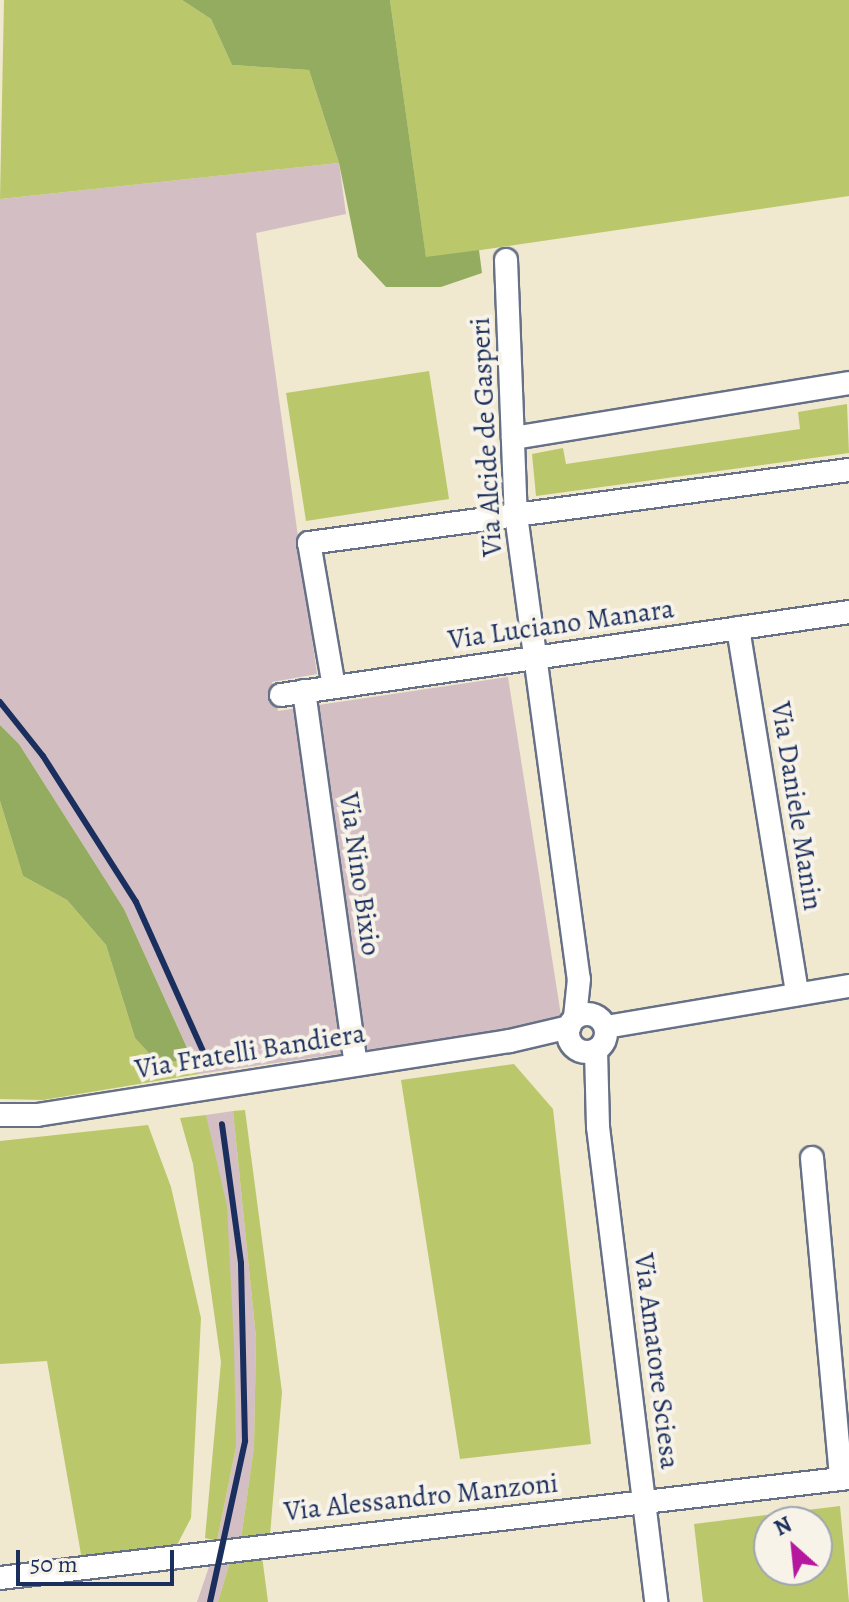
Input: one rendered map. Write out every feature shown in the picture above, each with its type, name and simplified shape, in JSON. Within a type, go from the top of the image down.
[{"type":"street","name":"Via Alcide de Gasperi","points":[[506,260],[516,515],[537,657]]},
{"type":"street","points":[[513,438],[849,383]]},
{"type":"street","points":[[334,687],[309,543],[849,470]]},
{"type":"street","name":"Via Luciano Manara","points":[[281,695],[849,612]]},
{"type":"street","name":"Via Daniele Manin","points":[[738,628],[797,994]]},
{"type":"street","name":"Via Amatore Sciesa","points":[[537,657],[656,1602]]},
{"type":"street","name":"Via Nino Bixio","points":[[304,691],[356,1064]]},
{"type":"street","name":"Via Fratelli Bandiera","points":[[0,1115],[37,1115],[356,1064],[584,1033],[849,986]]},
{"type":"street","points":[[812,1158],[845,1479]]},
{"type":"street","name":"Via Alessandro Manzoni","points":[[0,1578],[845,1479]]},
{"type":"shaded area","points":[[339,163],[346,214],[256,233],[317,674],[272,682],[278,711],[508,677],[562,1022],[199,1074],[124,909],[19,744],[0,725],[0,199]]},
{"type":"shaded area","points":[[233,1111],[256,1338],[254,1448],[241,1539],[217,1541],[236,1447],[206,1115]]},
{"type":"shaded area","points":[[212,1558],[231,1558],[218,1602],[197,1602]]},
{"type":"green space","points":[[4,0],[182,0],[211,19],[232,65],[309,70],[339,163],[0,199]]},
{"type":"green space","points":[[182,0],[390,0],[426,257],[479,250],[482,273],[441,287],[386,287],[358,257],[339,163],[309,70],[232,65],[211,19]]},
{"type":"green space","points":[[390,0],[849,0],[849,196],[426,258]]},
{"type":"green space","points":[[429,371],[449,499],[306,521],[286,393]]},
{"type":"green space","points":[[847,404],[849,453],[536,496],[532,454],[563,448],[566,464],[800,429],[798,412]]},
{"type":"green space","points":[[0,725],[19,744],[124,909],[193,1061],[157,1062],[135,1038],[106,945],[67,900],[23,876],[0,801]]},
{"type":"green space","points":[[0,801],[23,876],[67,900],[106,945],[135,1038],[157,1062],[193,1061],[199,1074],[43,1100],[0,1099]]},
{"type":"green space","points":[[514,1064],[553,1109],[591,1444],[460,1459],[401,1080]]},
{"type":"green space","points":[[245,1110],[282,1392],[270,1535],[241,1539],[254,1447],[256,1338],[233,1111]]},
{"type":"green space","points":[[206,1115],[227,1206],[234,1345],[236,1447],[217,1541],[205,1538],[221,1362],[193,1164],[180,1118]]},
{"type":"green space","points":[[148,1125],[171,1187],[201,1318],[191,1518],[177,1545],[82,1560],[47,1361],[0,1364],[0,1141]]},
{"type":"green space","points":[[840,1506],[849,1602],[703,1602],[694,1524],[753,1517],[753,1586],[833,1586],[833,1507]]},
{"type":"green space","points":[[262,1556],[268,1602],[218,1602],[231,1558]]},
{"type":"railway","points":[[0,702],[43,756],[136,902],[204,1053]]},
{"type":"railway","points":[[210,1602],[245,1441],[241,1263],[222,1124]]}]
